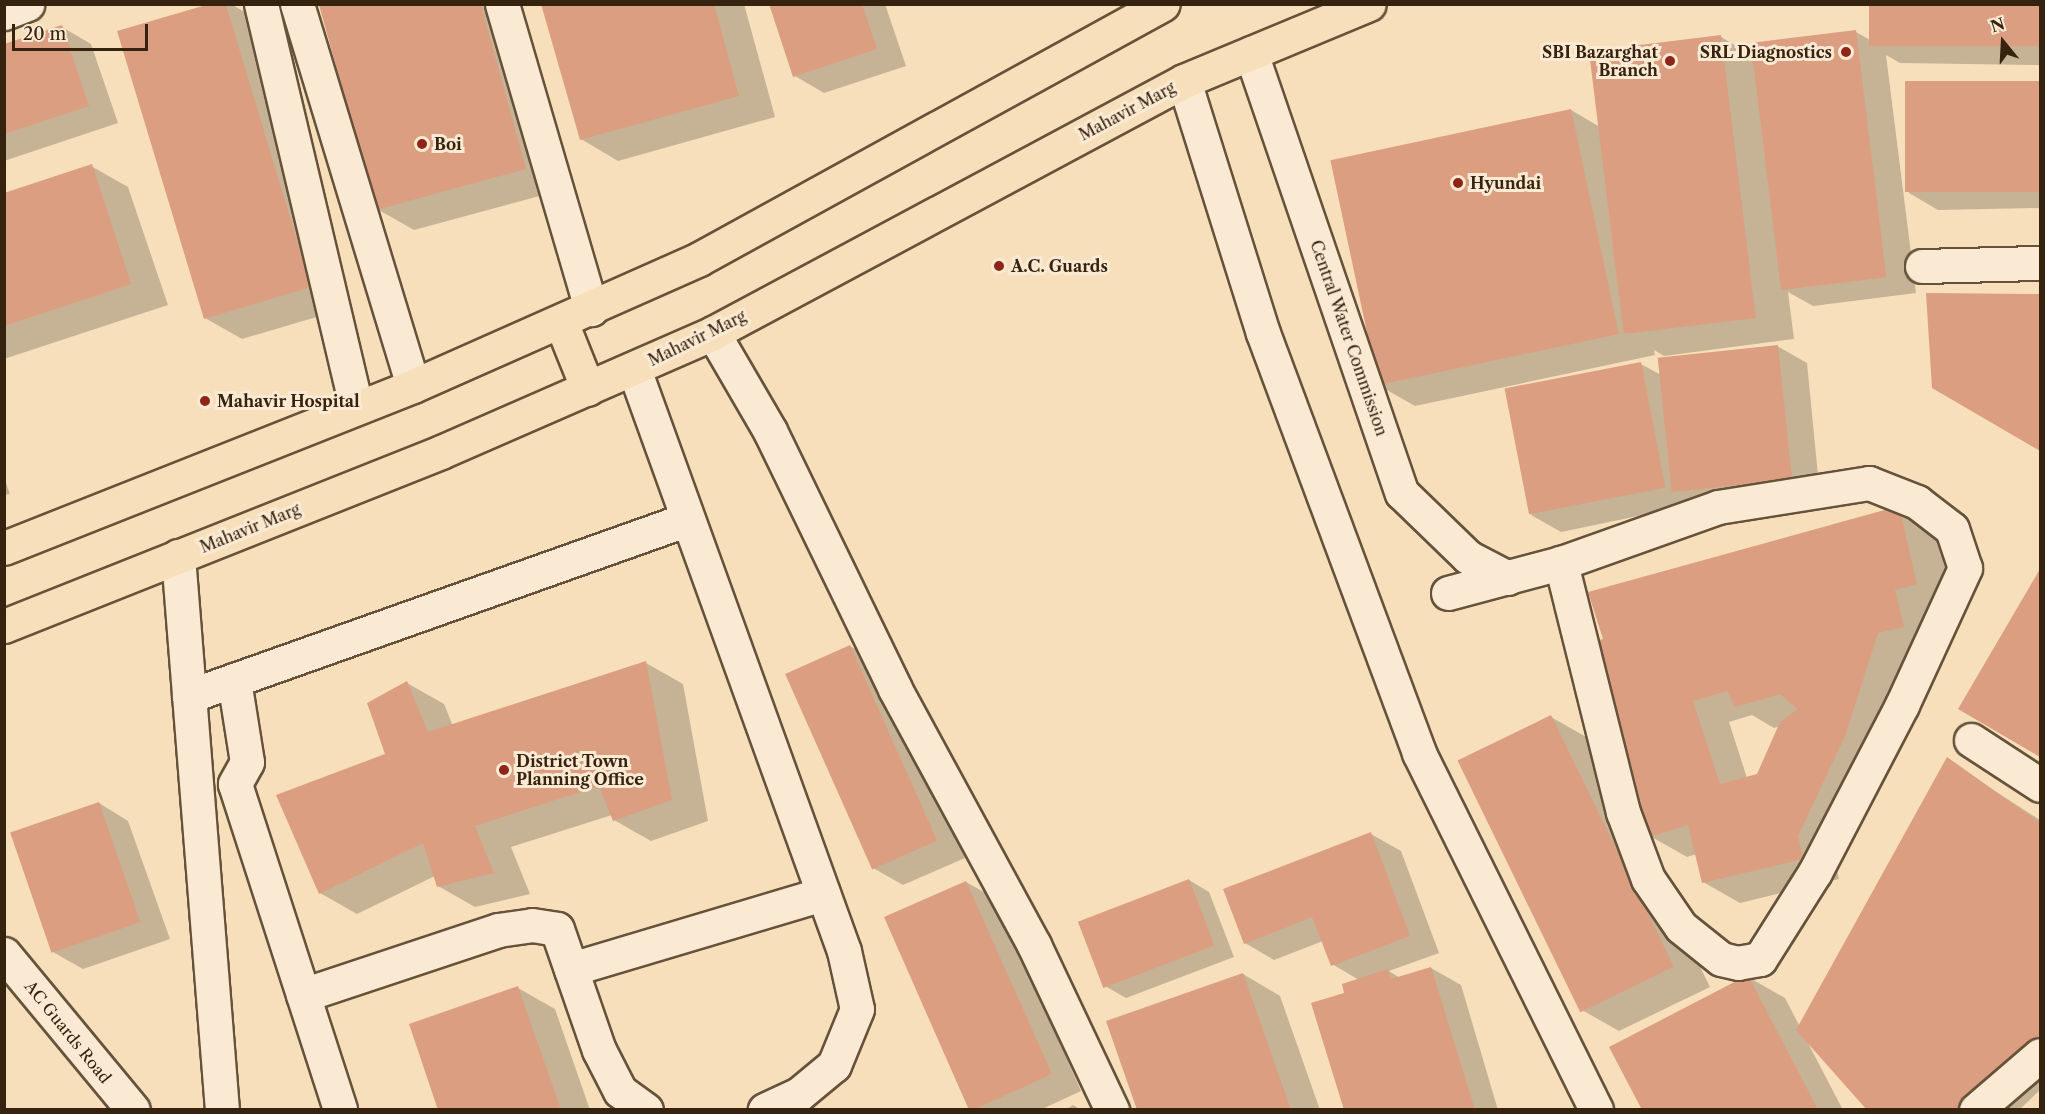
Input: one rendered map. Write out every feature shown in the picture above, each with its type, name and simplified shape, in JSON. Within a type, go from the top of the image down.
[{"type":"highway","points":[[4,548],[356,406],[413,386],[591,309],[699,259],[1163,4]]},
{"type":"highway","name":"Mahavir Marg","points":[[4,626],[634,369],[713,333],[1184,81],[1369,4]]},
{"type":"highway","points":[[561,322],[588,389]]},
{"type":"street","points":[[4,13],[27,4]]},
{"type":"street","points":[[261,4],[356,406]]},
{"type":"street","points":[[297,4],[413,386]]},
{"type":"street","points":[[502,4],[591,309]]},
{"type":"street","name":"Central Water Commission","points":[[1251,53],[1402,493],[1468,557],[1508,579]]},
{"type":"street","points":[[1184,81],[1263,333],[1419,753],[1596,1110]]},
{"type":"street","points":[[1922,266],[2040,263]]},
{"type":"street","points":[[713,333],[770,431],[895,689],[1034,945],[1112,1110]]},
{"type":"street","points":[[634,369],[844,951],[857,1009],[834,1065],[799,1094],[764,1110]]},
{"type":"street","points":[[1448,593],[1508,579],[1561,563],[1718,507],[1869,483],[1917,502],[1952,529],[1965,568],[1902,705],[1815,872],[1760,959],[1738,963],[1721,959],[1681,927],[1648,879],[1623,812],[1561,563]]},
{"type":"street","points":[[189,696],[688,519]]},
{"type":"street","points":[[178,556],[222,1110]]},
{"type":"street","points":[[234,680],[247,762],[235,784],[340,1110]]},
{"type":"street","points":[[1971,740],[2040,785]]},
{"type":"street","points":[[571,969],[823,894]]},
{"type":"street","points":[[303,995],[498,930],[532,925],[557,929],[599,1050],[620,1091],[646,1110]]},
{"type":"street","name":"AC Guards Road","points":[[4,954],[119,1105]]},
{"type":"street","points":[[1977,1110],[2040,1055]]},
{"type":"building","points":[[541,4],[714,4],[739,96],[580,140]]},
{"type":"building","points":[[769,4],[862,4],[877,49],[793,77]]},
{"type":"building","points":[[206,5],[226,5],[311,287],[204,319],[117,31]]},
{"type":"building","points":[[319,5],[481,5],[526,169],[376,210]]},
{"type":"building","points":[[1869,5],[2040,5],[2040,46],[1869,46]]},
{"type":"building","points":[[62,25],[89,106],[4,134],[4,44]]},
{"type":"building","points":[[1856,30],[1886,277],[1781,290],[1751,43]]},
{"type":"building","points":[[1721,35],[1756,318],[1624,334],[1589,51]]},
{"type":"building","points":[[1905,81],[2040,81],[2040,192],[1905,192]]},
{"type":"building","points":[[1571,109],[1619,334],[1378,385],[1330,160]]},
{"type":"building","points":[[92,164],[131,284],[4,326],[4,193]]},
{"type":"building","points":[[1926,293],[2040,294],[2040,451],[1932,388]]},
{"type":"building","points":[[1778,345],[1792,479],[1672,492],[1658,358]]},
{"type":"building","points":[[1641,362],[1665,488],[1529,514],[1505,389]]},
{"type":"building","points":[[1899,506],[1917,584],[1895,590],[1904,627],[1878,633],[1845,736],[1798,836],[1803,859],[1702,883],[1688,825],[1649,837],[1594,641],[1603,639],[1588,592]],"holes":[[[1727,691],[1735,707],[1780,694],[1798,709],[1780,722],[1757,774],[1720,784],[1693,701]]]},
{"type":"building","points":[[2040,569],[2040,757],[1958,709]]},
{"type":"building","points":[[850,645],[937,840],[872,869],[785,674]]},
{"type":"building","name":"District Town Planning Office","points":[[646,661],[672,800],[613,821],[599,786],[475,826],[494,873],[437,887],[423,843],[319,894],[276,795],[385,754],[367,703],[407,681],[428,732]]},
{"type":"building","points":[[1551,715],[1674,967],[1580,1012],[1458,761]]},
{"type":"building","points":[[1947,757],[2040,823],[2040,1034],[1960,1110],[1867,1110],[1796,1030]]},
{"type":"building","points":[[99,802],[140,922],[51,953],[10,833]]},
{"type":"building","points":[[1371,832],[1410,936],[1331,966],[1312,917],[1244,944],[1223,889]]},
{"type":"building","points":[[1189,879],[1214,945],[1103,988],[1078,922]]},
{"type":"building","points":[[966,881],[1052,1074],[973,1110],[969,1110],[884,917]]},
{"type":"building","points":[[1431,967],[1475,1110],[1344,1110],[1311,1003],[1344,993],[1342,984],[1388,969],[1391,979]]},
{"type":"building","points":[[1243,973],[1291,1110],[1137,1110],[1106,1021]]},
{"type":"building","points":[[1748,975],[1818,1110],[1642,1110],[1609,1047]]},
{"type":"building","points":[[518,986],[561,1110],[438,1110],[409,1024]]},
{"type":"place","name":"SRL Diagnostics","points":[[1846,52]]},
{"type":"place","name":"SBI Bazarghat Branch","points":[[1670,61]]},
{"type":"place","name":"Boi","points":[[422,144]]},
{"type":"place","name":"Hyundai","points":[[1458,183]]},
{"type":"place","name":"A.C. Guards","points":[[999,266]]},
{"type":"place","name":"Mahavir Hospital","points":[[205,401]]},
{"type":"place","name":"District Town Planning Office","points":[[504,770]]}]
